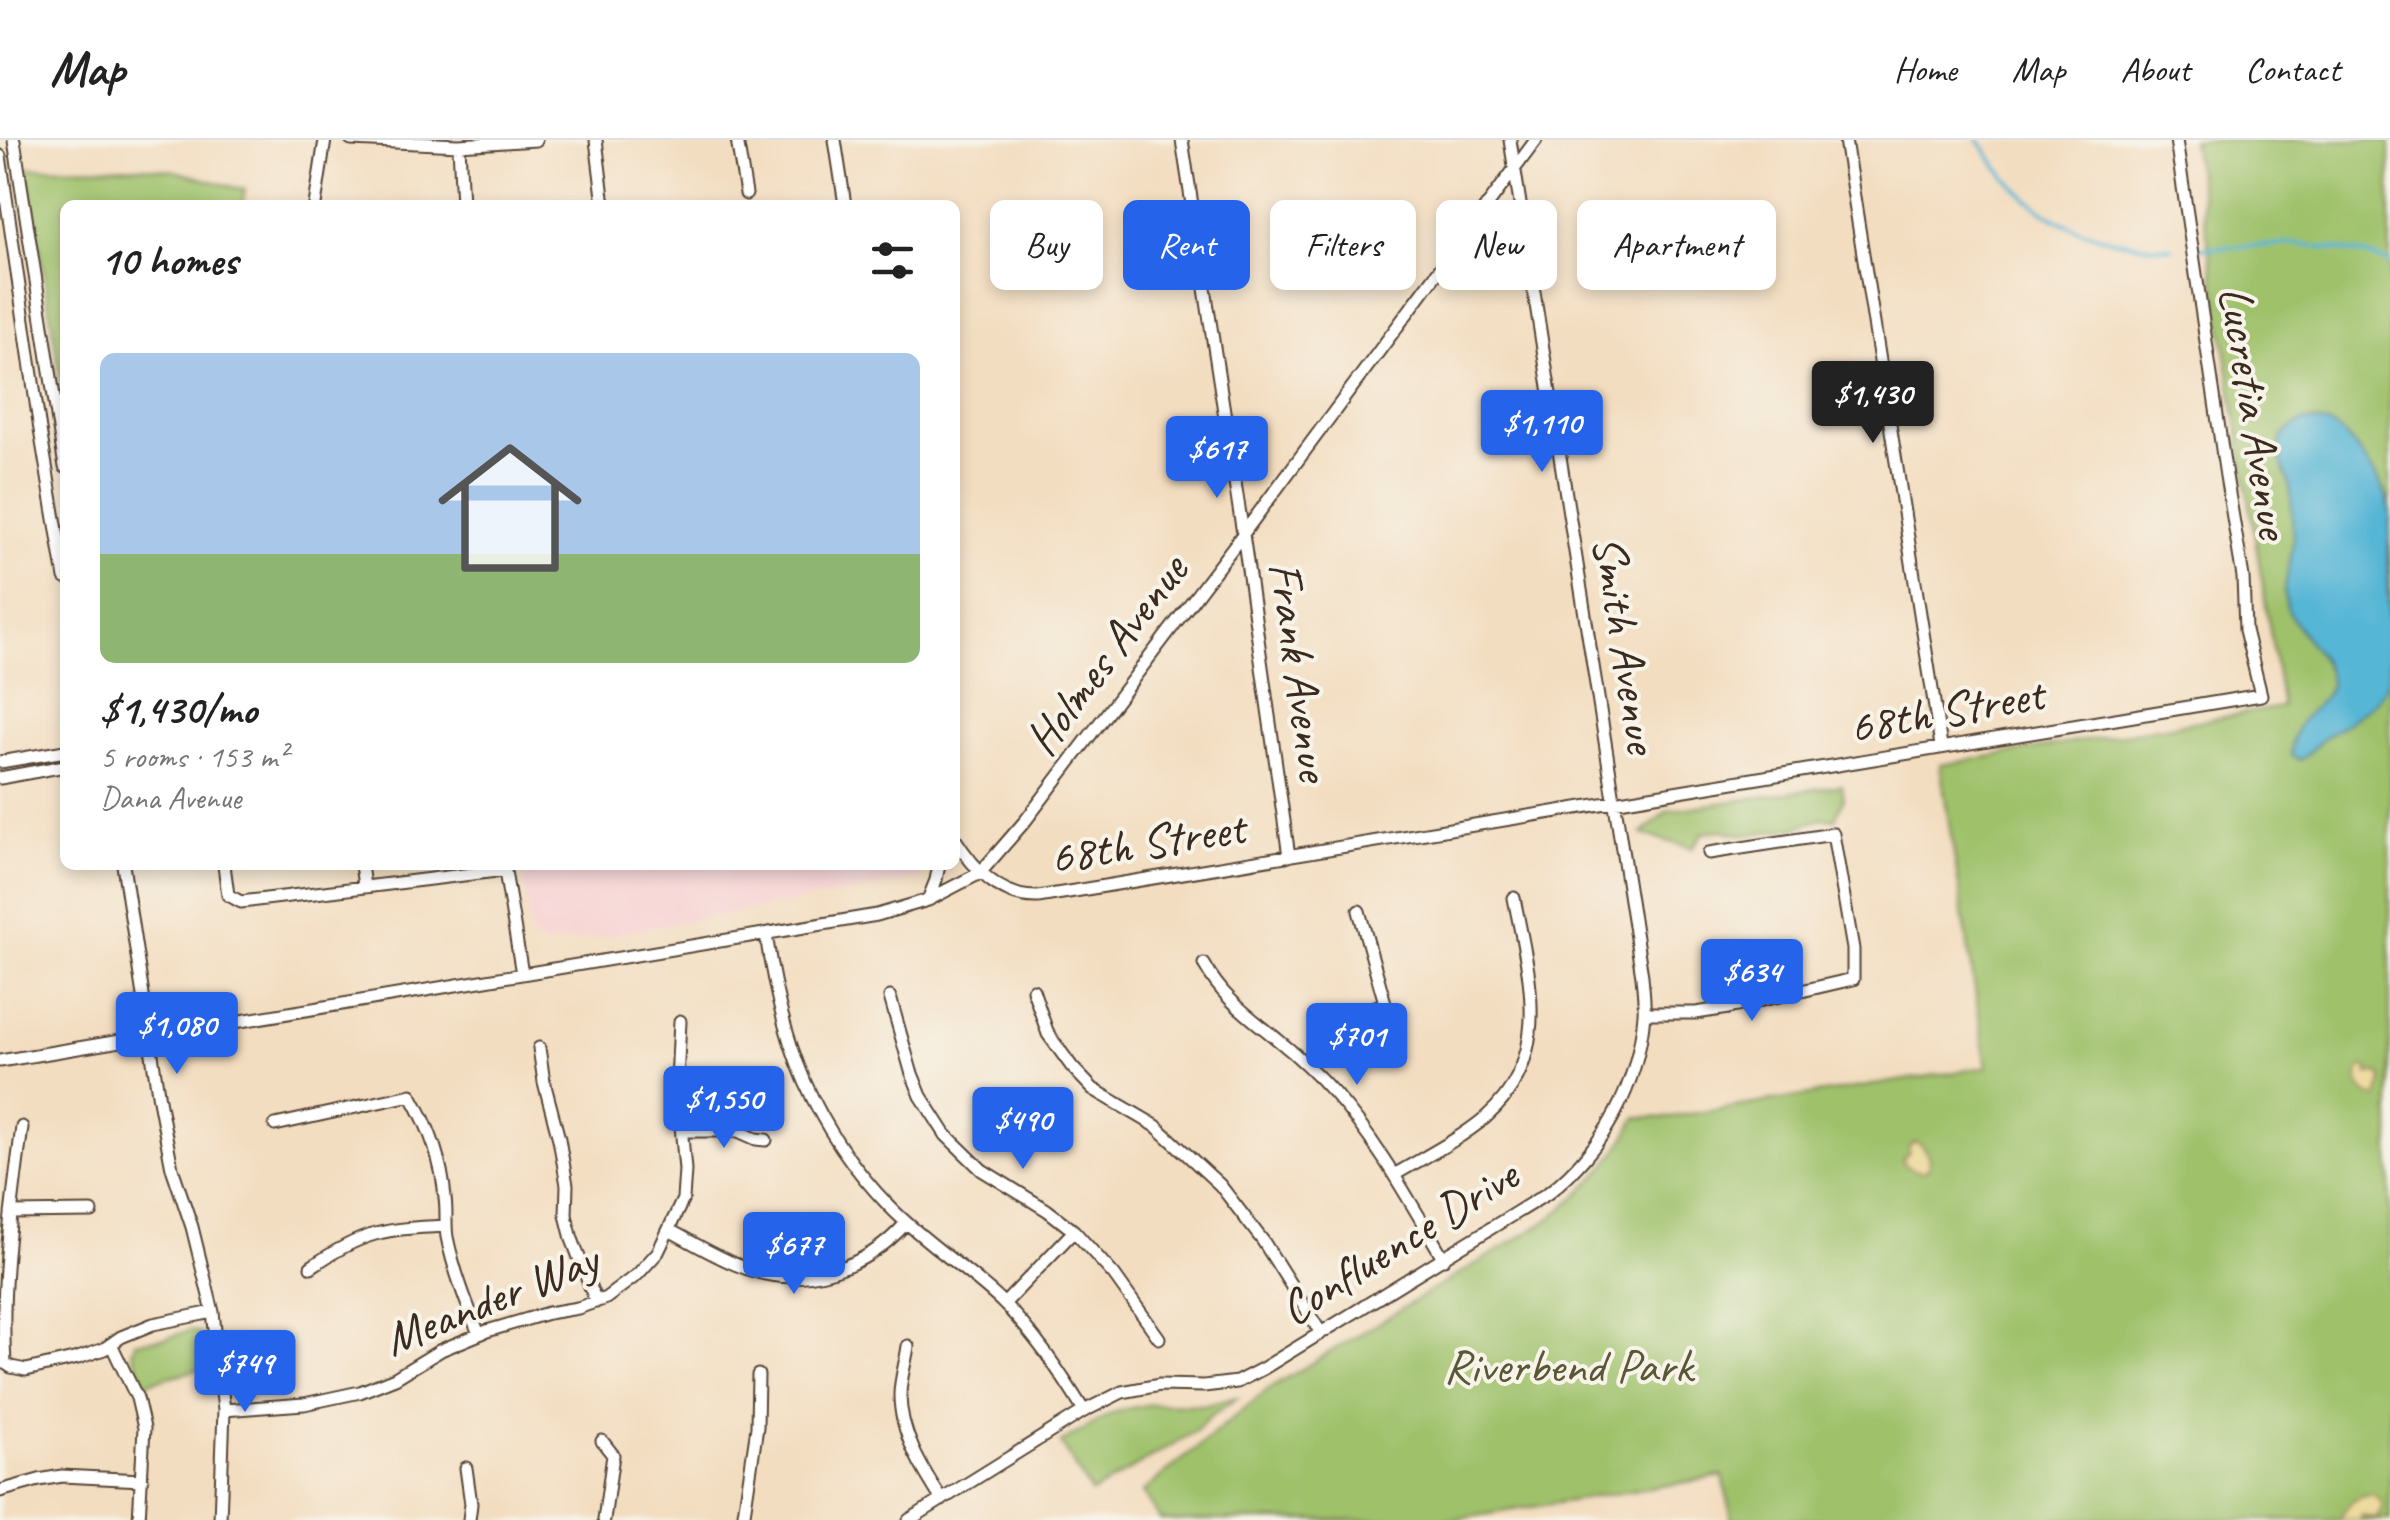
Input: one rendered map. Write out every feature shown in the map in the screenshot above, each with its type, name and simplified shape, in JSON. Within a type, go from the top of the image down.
[{"type":"street","points":[[14,140],[60,434]]},
{"type":"street","points":[[317,200],[325,140]]},
{"type":"street","points":[[351,140],[460,145],[536,140]]},
{"type":"street","points":[[596,140],[603,200]]},
{"type":"street","points":[[738,140],[746,194]]},
{"type":"street","points":[[835,140],[845,200]]},
{"type":"street","name":"Frank Avenue","points":[[1182,140],[1290,856]]},
{"type":"street","name":"Smith Avenue","points":[[1510,140],[1615,803]]},
{"type":"street","name":"Holmes Avenue","points":[[980,873],[1026,820],[1244,534],[1536,140]]},
{"type":"street","points":[[1845,140],[1942,746]]},
{"type":"street","name":"Lucretia Avenue","points":[[2176,140],[2244,576],[2245,630],[2260,695]]},
{"type":"street","points":[[460,145],[462,200]]},
{"type":"street","points":[[0,156],[60,548]]},
{"type":"street","name":"68th Street","points":[[0,1061],[877,914],[928,900],[980,873],[1010,894],[1038,897],[2260,695]]},
{"type":"street","points":[[60,753],[2,762],[3,777],[60,767]]},
{"type":"street","name":"Confluence Drive","points":[[909,1520],[1084,1411],[1122,1392],[1160,1385],[1236,1382],[1548,1193],[1585,1160],[1622,1103],[1635,1066],[1644,1013],[1642,976],[1615,803]]},
{"type":"street","points":[[1644,1013],[1696,1013],[1728,1008],[1854,978],[1833,834],[1708,853]]},
{"type":"street","points":[[960,847],[980,873]]},
{"type":"street","points":[[124,870],[172,1168],[192,1227],[212,1312],[224,1410],[220,1520]]},
{"type":"street","points":[[225,870],[228,895],[241,902],[482,870]]},
{"type":"street","points":[[362,870],[364,886]]},
{"type":"street","points":[[505,870],[522,974]]},
{"type":"street","points":[[928,900],[938,870]]},
{"type":"street","points":[[1394,1175],[1485,1118],[1513,1086],[1521,1069],[1531,1031],[1533,1000],[1514,898]]},
{"type":"street","points":[[1308,1066],[1364,1012],[1385,1003],[1359,911]]},
{"type":"street","points":[[766,934],[780,1015],[802,1080],[838,1144],[906,1223],[1004,1304],[1048,1356],[1084,1411]]},
{"type":"street","points":[[1204,964],[1230,1001],[1336,1094],[1394,1175],[1444,1259]]},
{"type":"street","points":[[1033,990],[1048,1034],[1072,1066],[1094,1089],[1156,1126],[1220,1185],[1263,1241],[1321,1333]]},
{"type":"street","points":[[890,997],[910,1071],[946,1135],[982,1170],[1074,1231],[1114,1275],[1158,1338]]},
{"type":"street","name":"Meander Way","points":[[224,1410],[304,1404],[360,1392],[479,1334],[517,1320],[606,1298],[638,1274],[658,1252],[684,1199],[683,1131],[677,1081],[680,1021]]},
{"type":"street","points":[[539,1048],[560,1139],[567,1185],[566,1215],[596,1302]]},
{"type":"street","points":[[276,1125],[411,1095],[438,1155],[457,1278],[479,1334]]},
{"type":"street","points":[[22,1127],[3,1258],[1,1332],[5,1363],[26,1370],[78,1358],[153,1324],[212,1312]]},
{"type":"street","points":[[683,1131],[738,1131],[766,1140]]},
{"type":"street","points":[[11,1213],[92,1212]]},
{"type":"street","points":[[669,1230],[746,1268],[776,1276],[796,1276],[840,1270],[885,1244],[906,1223]]},
{"type":"street","points":[[311,1268],[338,1249],[369,1235],[401,1228],[446,1226]]},
{"type":"street","points":[[1004,1304],[1074,1231]]},
{"type":"street","points":[[111,1344],[137,1398],[144,1428],[139,1520]]},
{"type":"street","points":[[908,1346],[900,1396],[907,1430],[916,1460],[942,1500]]},
{"type":"street","points":[[743,1520],[758,1427],[758,1375]]},
{"type":"street","points":[[602,1441],[613,1455],[604,1520]]},
{"type":"street","points":[[466,1468],[469,1520]]},
{"type":"street","points":[[0,1492],[62,1476],[142,1480]]},
{"type":"shaded area","points":[[522,870],[927,870],[917,880],[546,946],[532,936]]},
{"type":"green space","name":"Riverbend Park","points":[[2192,140],[2390,140],[2390,1520],[1732,1520],[1723,1476],[1452,1520],[1160,1520],[1143,1492],[1267,1390],[1547,1221],[1598,1174],[1637,1117],[1666,1118],[1987,1067],[1940,765],[2282,707]]},
{"type":"green space","points":[[143,167],[175,171],[245,190],[243,200],[60,200],[60,376],[27,168]]},
{"type":"green space","points":[[1841,785],[1843,800],[1835,819],[1823,818],[1795,828],[1745,835],[1721,830],[1703,833],[1692,848],[1642,834],[1667,811]]},
{"type":"green space","points":[[192,1330],[200,1334],[204,1368],[145,1383],[132,1353],[135,1342]]},
{"type":"green space","points":[[1237,1398],[1197,1430],[1091,1493],[1061,1443],[1126,1409],[1151,1404],[1207,1405]]},
{"type":"sand","points":[[2364,1067],[2369,1069],[2368,1074],[2378,1073],[2383,1078],[2378,1098],[2368,1095],[2359,1084],[2358,1074]]},
{"type":"sand","points":[[1916,1142],[1928,1157],[1928,1169],[1923,1172],[1907,1167],[1902,1159]]},
{"type":"sand","points":[[2376,1496],[2383,1505],[2378,1517],[2362,1515],[2360,1520],[2340,1520],[2351,1503]]},
{"type":"water","points":[[2306,421],[2335,428],[2351,442],[2388,501],[2389,678],[2370,706],[2300,760],[2291,756],[2297,728],[2330,684],[2325,665],[2290,614],[2285,596],[2293,536],[2290,488],[2280,446],[2289,430]]},
{"type":"waterway","points":[[1979,140],[2017,189],[2060,221],[2111,240],[2172,248]]},
{"type":"waterway","points":[[2201,248],[2314,246]]},
{"type":"waterway","points":[[2319,247],[2390,263]]}]
